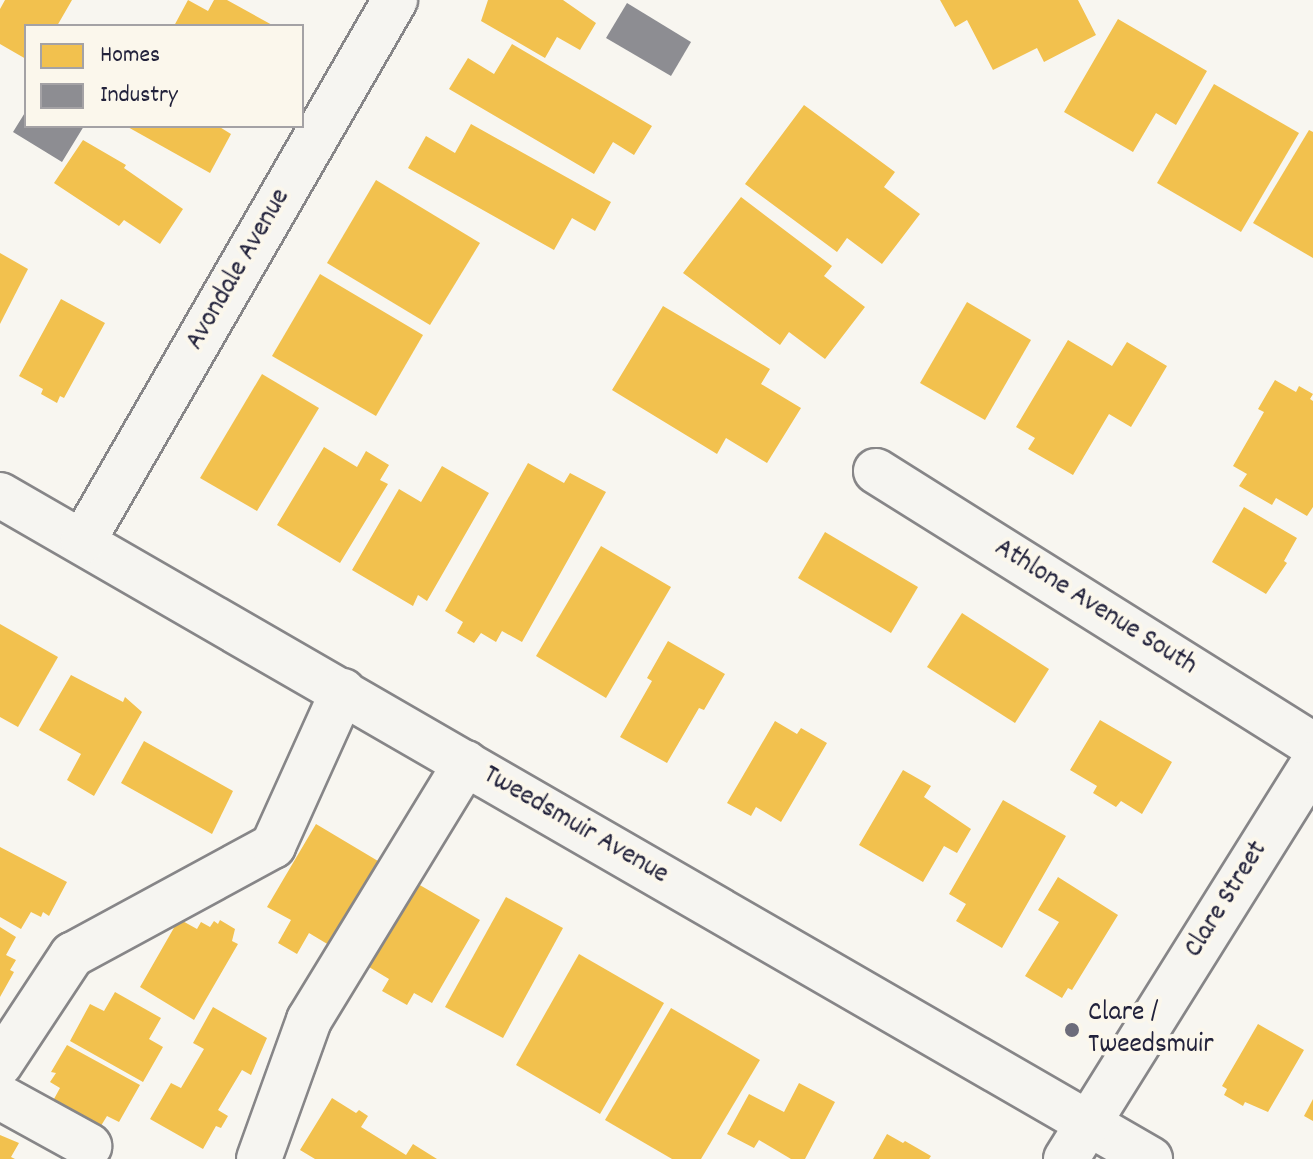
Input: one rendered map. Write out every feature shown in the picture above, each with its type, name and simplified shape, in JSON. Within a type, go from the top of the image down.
[{"type":"street","name":"Avondale Avenue","points":[[83,541],[395,0]]},
{"type":"street","name":"Athlone Avenue South","points":[[876,471],[1313,745]]},
{"type":"street","name":"Tweedsmuir Avenue","points":[[4,507],[83,541],[1150,1159]]},
{"type":"street","points":[[0,1064],[72,955],[273,846],[343,691]]},
{"type":"street","points":[[259,1159],[309,1020],[466,763]]},
{"type":"street","name":"Clare Street","points":[[1066,1159],[1313,764]]},
{"type":"street","points":[[0,1097],[89,1146]]},
{"type":"building: Homes","points":[[5,0],[72,0],[58,24],[24,24],[24,58],[0,44],[0,9]]},
{"type":"building: Homes","points":[[188,0],[208,11],[214,0],[227,0],[270,24],[175,24]]},
{"type":"building: Homes","points":[[488,0],[563,0],[596,23],[580,50],[557,37],[545,58],[481,21]]},
{"type":"building: Homes","points":[[940,0],[1078,0],[1096,35],[1044,62],[1037,48],[993,70],[967,20],[955,27]]},
{"type":"building: Homes","points":[[1118,19],[1207,71],[1176,125],[1156,113],[1133,152],[1064,112]]},
{"type":"building: Homes","points":[[512,44],[652,126],[634,155],[613,142],[594,174],[449,89],[468,58],[494,74]]},
{"type":"building: Homes","points":[[1214,84],[1299,133],[1241,232],[1157,183]]},
{"type":"building: Homes","points":[[804,105],[895,172],[884,187],[920,214],[882,264],[847,238],[837,252],[745,184]]},
{"type":"building: Homes","points":[[471,124],[611,202],[595,231],[572,218],[554,250],[408,168],[426,136],[455,153]]},
{"type":"building: Homes","points":[[130,128],[221,128],[231,134],[210,173]]},
{"type":"building: Homes","points":[[1309,130],[1313,132],[1313,258],[1253,223]]},
{"type":"building: Homes","points":[[83,140],[126,165],[124,168],[183,209],[160,244],[124,220],[119,226],[54,183]]},
{"type":"building: Homes","points":[[376,180],[480,243],[430,325],[327,263]]},
{"type":"building: Homes","points":[[741,197],[832,266],[824,276],[865,307],[825,359],[789,332],[780,345],[683,273]]},
{"type":"building: Homes","points":[[0,253],[28,269],[0,324]]},
{"type":"building: Homes","points":[[320,274],[423,335],[376,416],[272,356]]},
{"type":"building: Homes","points":[[61,299],[105,323],[64,398],[60,396],[57,403],[41,394],[43,389],[19,376]]},
{"type":"building: Homes","points":[[967,302],[1031,340],[985,420],[920,383]]},
{"type":"building: Homes","points":[[663,306],[770,369],[761,384],[801,408],[767,463],[726,438],[717,454],[612,390]]},
{"type":"building: Homes","points":[[1068,340],[1112,366],[1127,342],[1167,366],[1131,427],[1109,414],[1073,475],[1028,449],[1035,438],[1016,427]]},
{"type":"building: Homes","points":[[262,374],[319,408],[257,511],[200,478]]},
{"type":"building: Homes","points":[[1275,380],[1296,392],[1299,386],[1313,394],[1310,399],[1313,401],[1313,507],[1307,516],[1276,498],[1272,505],[1239,486],[1247,474],[1233,466],[1264,412],[1258,409]]},
{"type":"building: Homes","points":[[324,447],[357,467],[366,451],[389,465],[380,480],[388,484],[340,563],[277,525]]},
{"type":"building: Homes","points":[[528,463],[564,483],[570,473],[606,492],[522,642],[502,631],[496,642],[481,633],[474,643],[457,633],[463,622],[445,611]]},
{"type":"building: Homes","points":[[442,466],[489,493],[427,601],[418,595],[413,606],[352,570],[399,489],[421,502]]},
{"type":"building: Homes","points":[[1244,507],[1297,538],[1284,561],[1287,563],[1266,594],[1212,562]]},
{"type":"building: Homes","points":[[825,532],[918,587],[891,633],[798,578]]},
{"type":"building: Homes","points":[[601,546],[671,587],[606,698],[536,656]]},
{"type":"building: Homes","points":[[962,613],[1049,669],[1015,723],[927,667]]},
{"type":"building: Homes","points":[[0,624],[58,657],[18,727],[0,717]]},
{"type":"building: Homes","points":[[668,641],[725,674],[704,710],[699,708],[667,763],[620,737],[652,681],[647,678]]},
{"type":"building: Homes","points":[[71,675],[123,702],[125,697],[142,712],[94,796],[67,780],[81,754],[39,730]]},
{"type":"building: Homes","points":[[1100,720],[1172,762],[1142,814],[1121,801],[1116,807],[1093,793],[1097,786],[1070,770]]},
{"type":"building: Homes","points":[[775,721],[797,734],[801,728],[827,743],[781,822],[756,807],[751,816],[727,803]]},
{"type":"building: Homes","points":[[144,741],[233,791],[212,834],[121,783]]},
{"type":"building: Homes","points":[[903,770],[931,786],[924,797],[971,829],[957,853],[944,846],[923,882],[859,845]]},
{"type":"building: Homes","points":[[1003,800],[1066,836],[1002,948],[956,921],[966,904],[949,894]]},
{"type":"building: Homes","points":[[316,824],[378,861],[329,945],[309,933],[297,954],[278,943],[291,920],[267,907]]},
{"type":"building: Homes","points":[[0,847],[67,882],[49,916],[43,912],[41,917],[31,912],[21,929],[0,917]]},
{"type":"building: Homes","points":[[1058,877],[1118,915],[1072,990],[1068,988],[1062,998],[1025,976],[1059,922],[1038,910]]},
{"type":"building: Homes","points":[[418,884],[480,920],[432,1003],[414,993],[407,1005],[382,991],[389,979],[369,967]]},
{"type":"building: Homes","points":[[506,897],[563,928],[503,1038],[445,1007]]},
{"type":"building: Homes","points":[[179,919],[197,929],[201,922],[210,927],[214,921],[218,924],[220,920],[235,929],[232,941],[238,944],[194,1020],[140,987]]},
{"type":"building: Homes","points":[[0,927],[16,937],[6,955],[16,960],[10,970],[14,972],[0,997]]},
{"type":"building: Homes","points":[[579,954],[664,1003],[600,1114],[516,1065]]},
{"type":"building: Homes","points":[[115,992],[161,1018],[149,1039],[163,1047],[143,1082],[70,1041],[90,1004],[104,1011]]},
{"type":"building: Homes","points":[[213,1007],[267,1038],[251,1075],[242,1070],[218,1110],[228,1116],[221,1128],[216,1126],[203,1149],[150,1119],[171,1083],[181,1088],[204,1049],[193,1043]]},
{"type":"building: Homes","points":[[671,1008],[760,1060],[701,1159],[672,1159],[605,1120]]},
{"type":"building: Homes","points":[[1258,1024],[1304,1050],[1268,1112],[1245,1102],[1243,1106],[1224,1095],[1227,1089],[1222,1086]]},
{"type":"building: Homes","points":[[67,1045],[140,1085],[119,1122],[107,1116],[96,1134],[49,1108],[60,1088],[50,1082],[56,1073],[51,1072]]},
{"type":"building: Homes","points":[[799,1083],[835,1102],[805,1159],[791,1159],[759,1140],[754,1148],[727,1134],[749,1094],[784,1112]]},
{"type":"building: Homes","points":[[332,1098],[356,1113],[359,1110],[368,1116],[361,1127],[406,1155],[413,1144],[437,1159],[315,1159],[300,1150]]},
{"type":"building: Homes","points":[[1313,1099],[1313,1121],[1304,1116]]},
{"type":"building: Homes","points":[[887,1134],[931,1156],[929,1159],[873,1159]]},
{"type":"building: Homes","points":[[0,1135],[19,1143],[11,1157],[15,1159],[0,1159]]},
{"type":"building: Industry","points":[[627,3],[691,42],[671,76],[606,38]]},
{"type":"building: Industry","points":[[24,114],[24,128],[83,128],[62,162],[13,132]]},
{"type":"place","name":"Clare / Tweedsmuir","points":[[1072,1030]]}]
